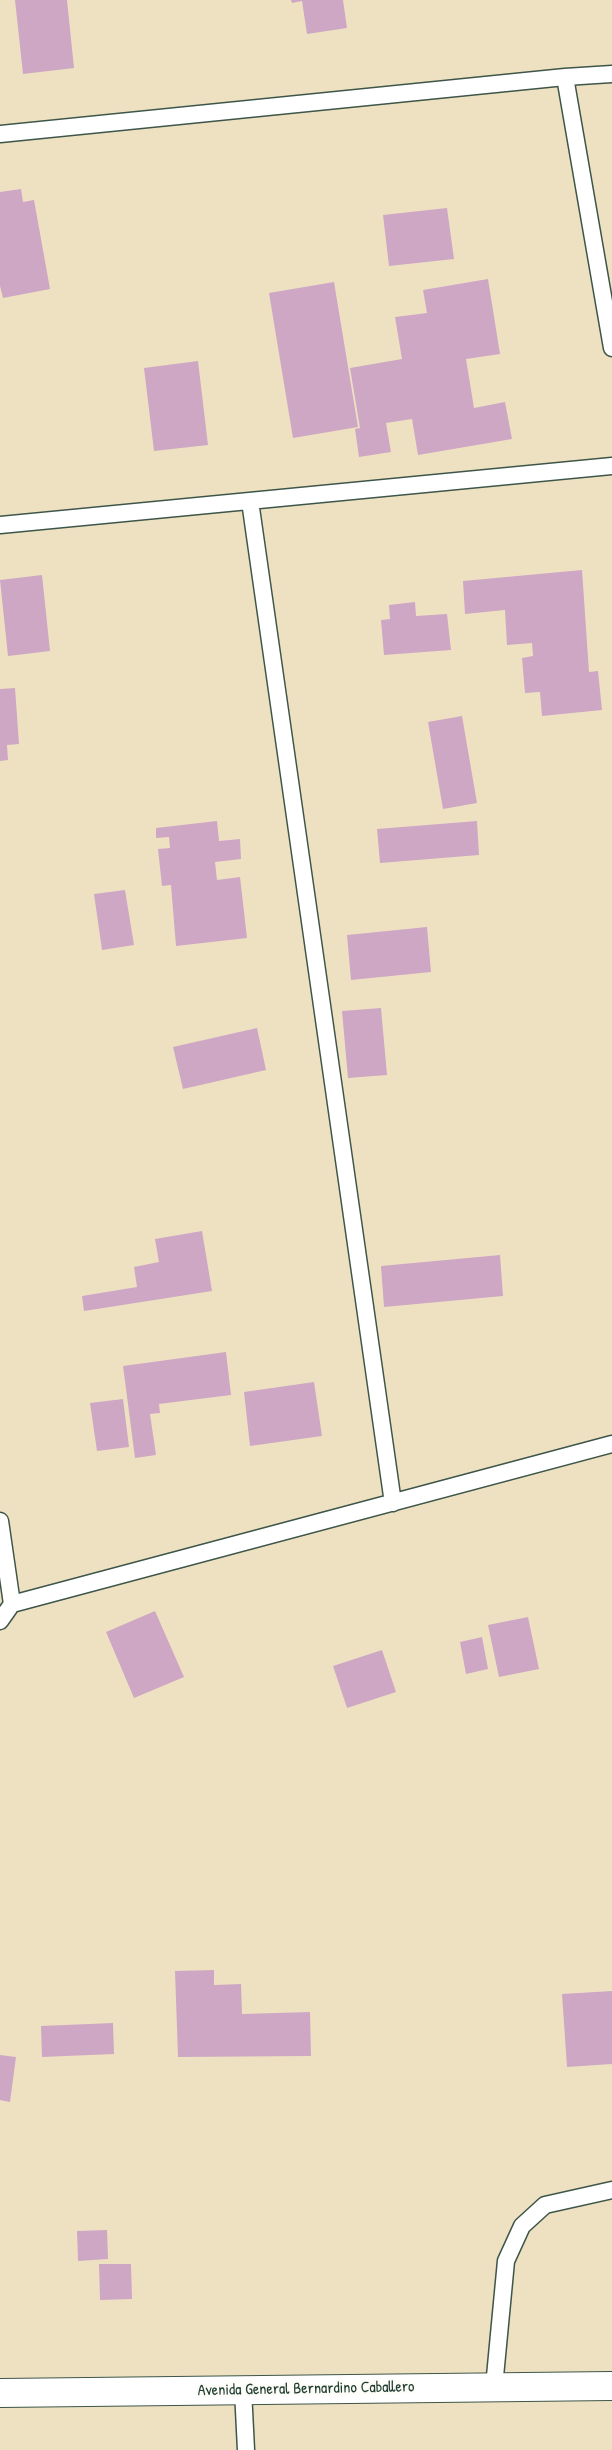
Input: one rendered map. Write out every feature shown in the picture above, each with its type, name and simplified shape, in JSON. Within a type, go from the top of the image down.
[{"type":"main road","name":"Avenida General Bernardino Caballero","points":[[0,2393],[612,2386]]},
{"type":"lane","points":[[0,134],[565,77],[612,74]]},
{"type":"lane","points":[[565,77],[612,348]]},
{"type":"lane","points":[[0,525],[612,466]]},
{"type":"lane","points":[[250,500],[393,1502]]},
{"type":"lane","points":[[0,1621],[12,1604],[612,1444]]},
{"type":"lane","points":[[0,1521],[12,1604]]},
{"type":"lane","points":[[494,2387],[506,2261],[522,2226],[545,2204],[612,2190]]},
{"type":"lane","points":[[243,2390],[246,2450]]},
{"type":"building","points":[[15,0],[67,0],[74,68],[23,74]]},
{"type":"building","points":[[291,0],[343,0],[347,28],[307,34],[302,1],[292,3]]},
{"type":"building","points":[[21,189],[23,202],[34,200],[50,289],[3,298],[0,286],[0,192]]},
{"type":"building","points":[[447,208],[454,259],[389,266],[383,215]]},
{"type":"building","points":[[488,279],[500,354],[466,359],[474,408],[505,402],[512,439],[418,455],[412,419],[386,423],[391,452],[359,457],[355,429],[360,428],[350,368],[402,359],[395,317],[427,313],[423,290]]},
{"type":"building","points":[[334,282],[358,427],[293,438],[269,293]]},
{"type":"building","points":[[198,361],[208,445],[154,451],[144,368]]},
{"type":"building","points":[[582,570],[589,672],[598,671],[602,710],[542,716],[540,692],[525,693],[522,658],[533,656],[532,643],[507,645],[505,610],[465,614],[463,581]]},
{"type":"building","points":[[42,575],[50,651],[8,656],[0,580]]},
{"type":"building","points":[[415,602],[416,616],[447,614],[451,650],[384,655],[381,620],[390,619],[389,605]]},
{"type":"building","points":[[15,688],[19,744],[7,745],[8,760],[0,761],[0,689]]},
{"type":"building","points":[[462,716],[477,803],[443,809],[428,722]]},
{"type":"building","points":[[217,821],[219,841],[240,839],[241,859],[215,862],[217,880],[240,877],[247,938],[176,946],[171,885],[162,886],[158,849],[170,848],[169,837],[156,838],[156,828]]},
{"type":"building","points":[[477,821],[479,855],[380,863],[377,829]]},
{"type":"building","points":[[125,890],[134,945],[102,950],[94,894]]},
{"type":"building","points":[[427,927],[431,972],[351,980],[347,935]]},
{"type":"building","points":[[381,1008],[387,1075],[348,1078],[342,1011]]},
{"type":"building","points":[[257,1028],[266,1070],[183,1089],[173,1047]]},
{"type":"building","points":[[202,1231],[212,1291],[84,1311],[82,1296],[137,1287],[134,1267],[159,1262],[155,1239]]},
{"type":"building","points":[[500,1255],[503,1296],[384,1307],[381,1266]]},
{"type":"building","points":[[226,1352],[231,1395],[159,1404],[160,1413],[150,1414],[156,1455],[135,1458],[123,1366]]},
{"type":"building","points":[[314,1382],[322,1436],[250,1446],[244,1392]]},
{"type":"building","points":[[123,1399],[129,1447],[97,1451],[90,1403]]},
{"type":"building","points":[[155,1611],[184,1677],[134,1698],[106,1632]]},
{"type":"building","points":[[528,1617],[539,1669],[499,1677],[488,1625]]},
{"type":"building","points":[[482,1637],[488,1669],[466,1674],[460,1642]]},
{"type":"building","points":[[382,1650],[396,1692],[347,1708],[333,1666]]},
{"type":"building","points":[[214,1970],[214,1985],[241,1984],[242,2014],[310,2012],[311,2056],[178,2057],[175,1971]]},
{"type":"building","points":[[612,1991],[612,2064],[567,2067],[562,1994]]},
{"type":"building","points":[[113,2023],[114,2054],[42,2057],[41,2026]]},
{"type":"building","points":[[0,2055],[16,2057],[10,2102],[0,2100]]},
{"type":"building","points":[[107,2230],[108,2259],[78,2261],[77,2231]]},
{"type":"building","points":[[99,2264],[131,2264],[132,2299],[100,2300]]}]
